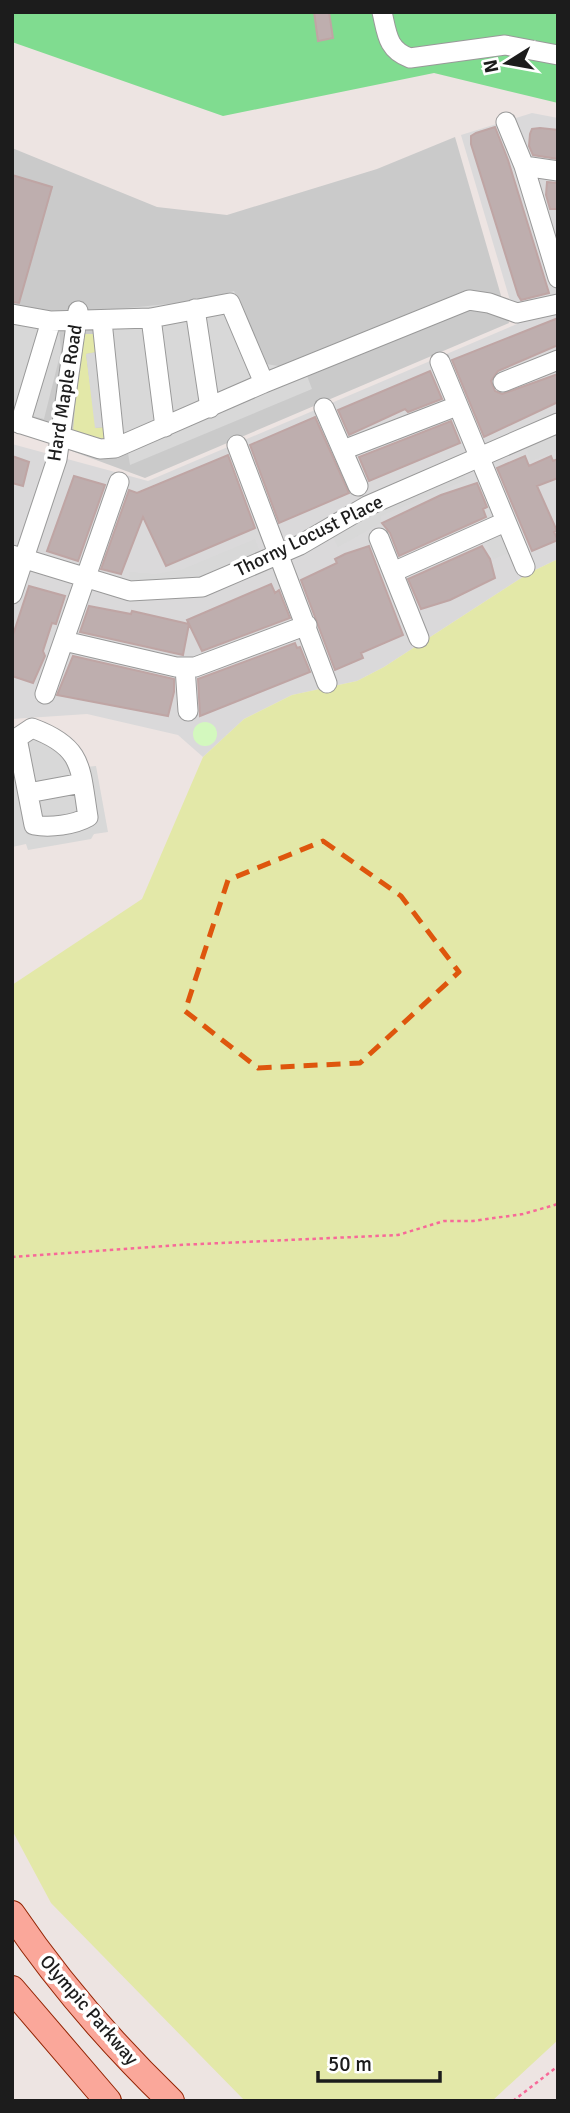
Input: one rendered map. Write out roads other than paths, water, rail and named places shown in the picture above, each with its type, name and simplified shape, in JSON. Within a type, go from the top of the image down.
[{"type":"main road","name":"Olympic Parkway","points":[[12,1914],[41,1956],[83,2007],[171,2101]]},
{"type":"main road","points":[[12,1989],[108,2101]]},
{"type":"street","points":[[382,12],[388,42],[400,55],[410,58],[505,45],[558,55]]},
{"type":"street","points":[[506,122],[524,166],[558,278]]},
{"type":"street","points":[[524,166],[558,172]]},
{"type":"street","points":[[51,321],[16,422],[100,449],[115,448],[264,383],[469,300],[489,303],[517,313],[558,303]]},
{"type":"street","points":[[12,314],[51,321],[77,317],[102,321],[151,318],[230,303],[264,383]]},
{"type":"street","points":[[195,309],[210,408]]},
{"type":"street","name":"Hard Maple Road","points":[[12,594],[18,557],[57,459],[77,317]]},
{"type":"street","points":[[151,318],[165,427]]},
{"type":"street","points":[[102,321],[115,448]]},
{"type":"street","points":[[503,382],[558,360]]},
{"type":"street","points":[[440,362],[525,567]]},
{"type":"street","points":[[343,450],[457,406]]},
{"type":"street","points":[[324,408],[358,486]]},
{"type":"street","name":"Thorny Locust Place","points":[[18,557],[85,580],[130,591],[202,587],[280,554],[367,506],[481,464],[558,423]]},
{"type":"street","points":[[237,445],[327,683]]},
{"type":"street","points":[[45,694],[119,482]]},
{"type":"street","points":[[393,572],[505,522]]},
{"type":"street","points":[[379,538],[419,638]]},
{"type":"street","points":[[64,641],[195,667],[307,625]]},
{"type":"street","points":[[185,667],[188,711]]},
{"type":"street","points":[[33,728],[55,736],[77,755],[82,783],[89,817],[45,827],[34,825],[15,737],[33,728]]},
{"type":"street","points":[[28,793],[82,783]]}]
